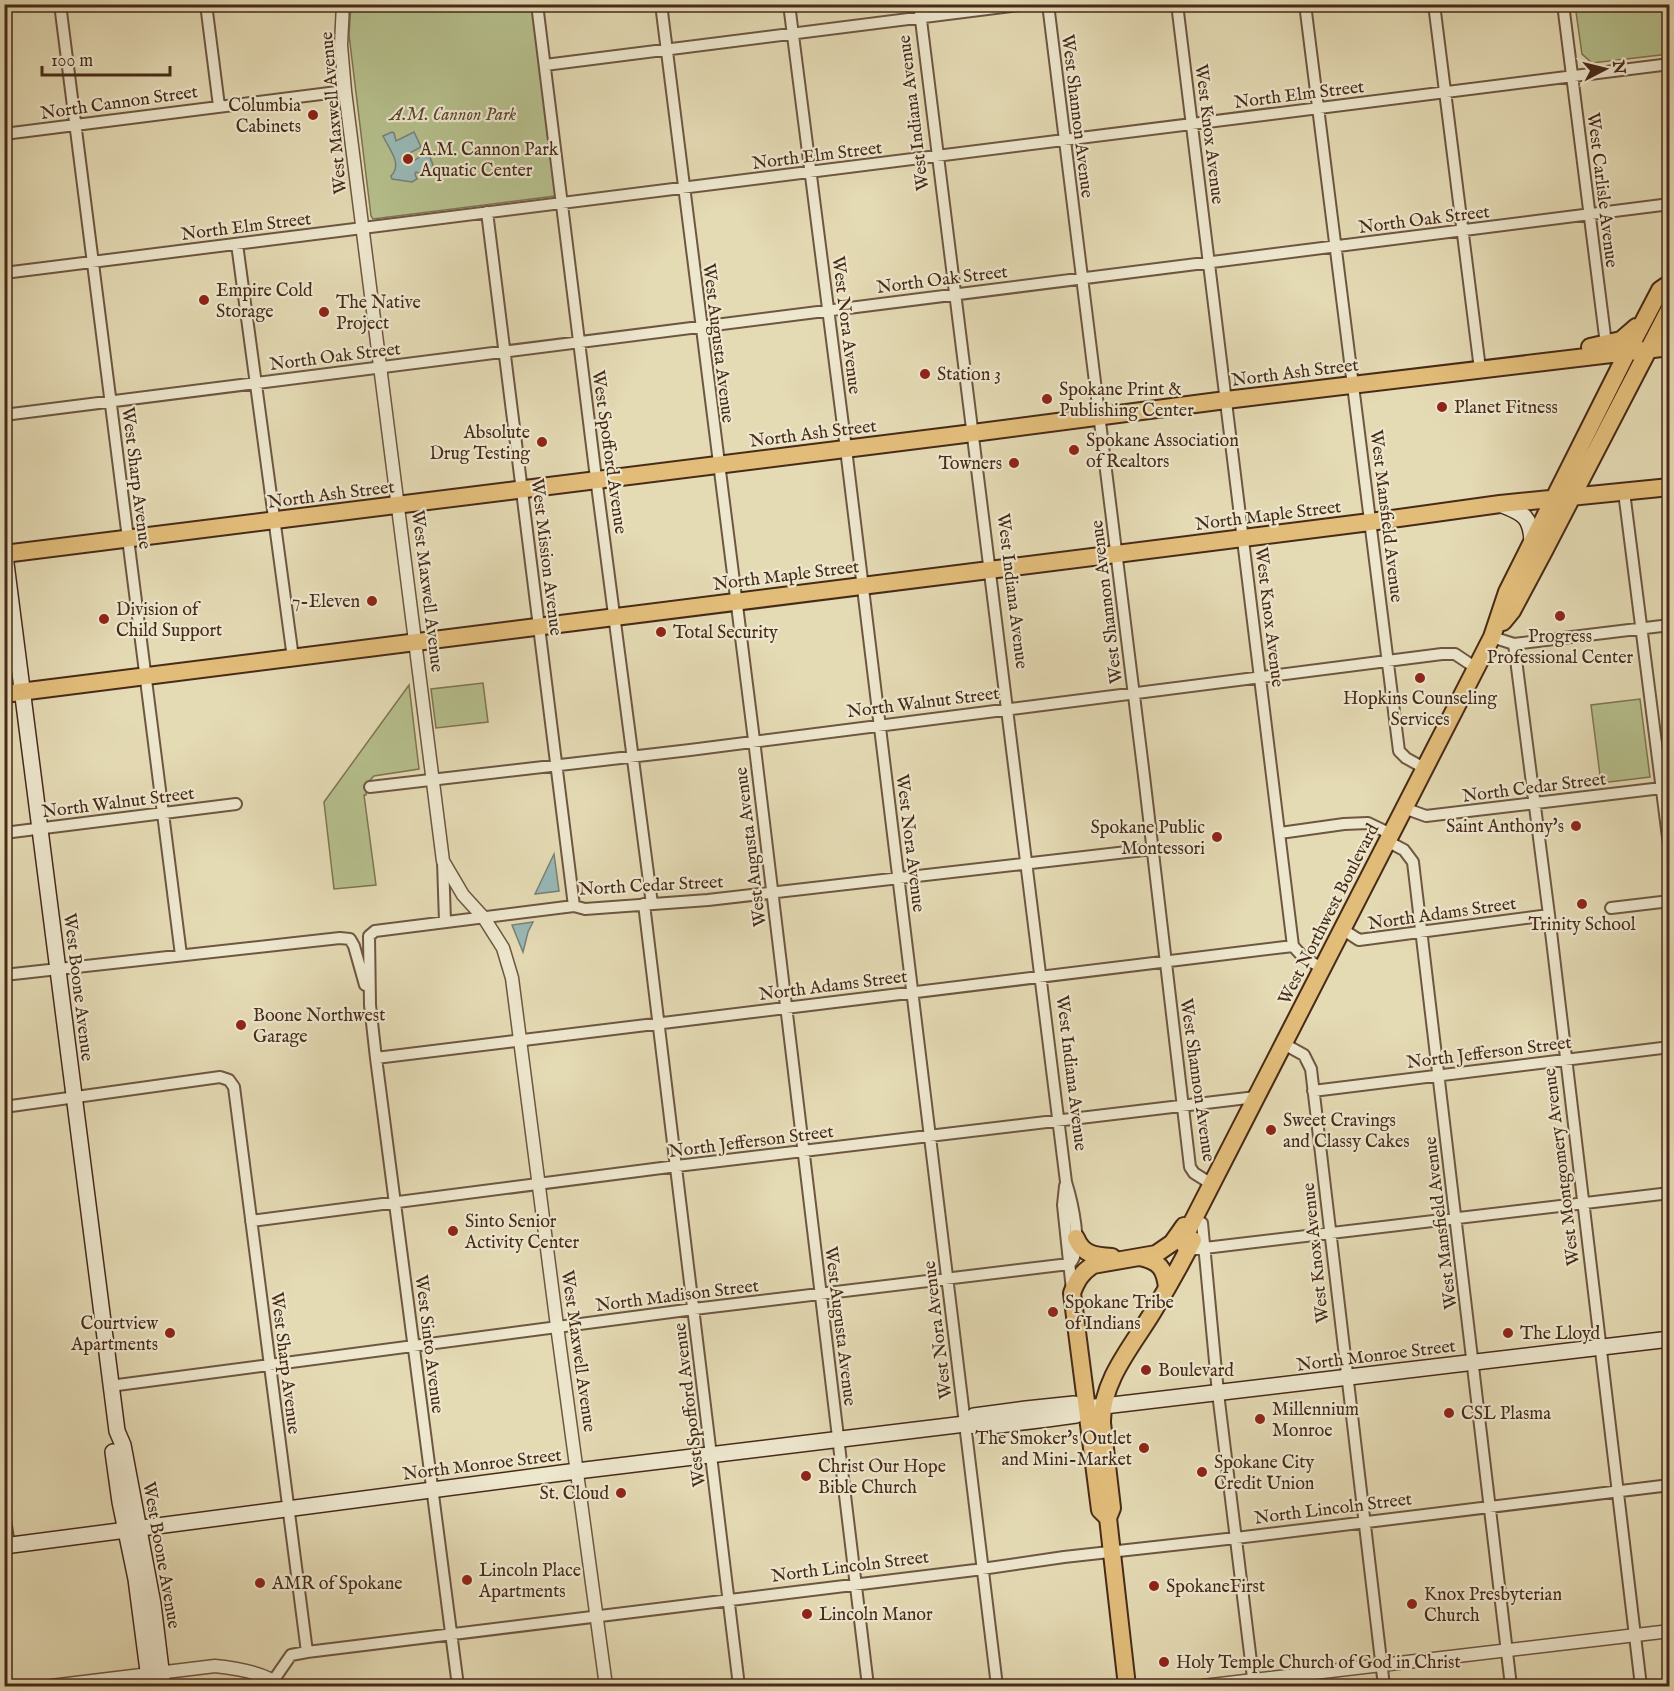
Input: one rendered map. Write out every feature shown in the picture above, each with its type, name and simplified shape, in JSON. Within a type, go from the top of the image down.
[{"type":"main road","points":[[1492,637],[1507,592],[1554,498],[1660,290],[1670,283]]},
{"type":"main road","points":[[1492,637],[1512,611],[1669,314]]},
{"type":"main road","points":[[1568,358],[1581,348],[1621,340],[1647,315]]},
{"type":"main road","name":"North Ash Street","points":[[5,554],[1226,400],[1670,347]]},
{"type":"main road","name":"North Maple Street","points":[[4,694],[1500,504],[1670,487]]},
{"type":"main road","points":[[1500,504],[1525,516],[1531,528],[1532,542]]},
{"type":"main road","name":"West Boone Avenue","points":[[4,548],[117,1431],[112,1444],[133,1529],[138,1590],[156,1679]]},
{"type":"main road","name":"West Northwest Boulevard","points":[[1072,1293],[1078,1279],[1093,1265],[1156,1254],[1167,1247],[1194,1217],[1213,1185],[1492,637]]},
{"type":"main road","points":[[1095,1407],[1171,1282],[1196,1249],[1183,1240],[1194,1217]]},
{"type":"main road","points":[[1076,1238],[1080,1246],[1088,1253],[1154,1260],[1161,1266],[1171,1282]]},
{"type":"main road","name":"West Indiana Avenue","points":[[1072,1293],[1095,1407],[1100,1510],[1108,1518],[1127,1686]]},
{"type":"main road","name":"North Monroe Street","points":[[7,1545],[577,1471],[965,1424],[974,1416],[1074,1404],[1095,1407],[1670,1339]]},
{"type":"street","name":"West Sharp Avenue","points":[[60,4],[181,955]]},
{"type":"street","points":[[206,4],[219,106]]},
{"type":"street","name":"West Maxwell Avenue","points":[[343,4],[341,45],[345,91],[434,780],[443,861],[445,922]]},
{"type":"street","name":"West Spofford Avenue","points":[[537,4],[633,756],[659,1022],[739,1686]]},
{"type":"street","name":"West Augusta Avenue","points":[[661,4],[754,740],[868,1686]]},
{"type":"street","name":"West Nora Avenue","points":[[789,4],[846,449],[997,1686]]},
{"type":"street","name":"West Indiana Avenue","points":[[920,4],[1066,1182],[1073,1204],[1076,1238],[1074,1259],[1069,1264]]},
{"type":"street","points":[[545,65],[793,36],[1027,4]]},
{"type":"street","name":"West Shannon Avenue","points":[[1048,4],[1153,849],[1190,1167],[1194,1173],[1213,1185]]},
{"type":"street","name":"West Knox Avenue","points":[[1177,4],[1293,946]]},
{"type":"street","name":"West Mansfield Avenue","points":[[1305,4],[1399,751],[1406,758],[1424,768]]},
{"type":"street","points":[[1434,4],[1480,369]]},
{"type":"street","name":"West Carlisle Avenue","points":[[1563,4],[1606,344]]},
{"type":"street","name":"North Elm Street","points":[[4,273],[1670,64]]},
{"type":"street","name":"North Cannon Street","points":[[4,134],[345,91]]},
{"type":"street","name":"North Oak Street","points":[[4,415],[1670,204]]},
{"type":"street","name":"West Mission Avenue","points":[[487,212],[574,906]]},
{"type":"street","points":[[237,244],[293,658]]},
{"type":"street","points":[[1624,492],[1666,787],[1670,854]]},
{"type":"street","points":[[1492,637],[1514,644],[1670,626]]},
{"type":"street","name":"West Montgomery Avenue","points":[[1514,644],[1549,915],[1641,1686]]},
{"type":"street","name":"North Walnut Street","points":[[370,788],[1451,653],[1476,668]]},
{"type":"street","name":"North Cedar Street","points":[[1404,808],[1426,816],[1666,787]]},
{"type":"street","name":"North Walnut Street","points":[[4,833],[236,804]]},
{"type":"street","points":[[1280,833],[1368,823],[1389,838]]},
{"type":"street","name":"West Mansfield Avenue","points":[[1389,838],[1404,850],[1413,862],[1511,1686]]},
{"type":"street","name":"North Cedar Street","points":[[369,936],[375,931],[574,906],[582,909],[772,892],[1153,849]]},
{"type":"street","name":"West Maxwell Avenue","points":[[443,861],[463,895],[484,918],[503,948],[512,978],[606,1686]]},
{"type":"street","points":[[1611,908],[1670,901]]},
{"type":"street","name":"North Adams Street","points":[[1342,929],[1359,940],[1549,915]]},
{"type":"street","name":"West Sinto Avenue","points":[[369,936],[370,1005],[376,1058],[458,1686]]},
{"type":"street","name":"West Sinto Avenue","points":[[181,955],[340,938],[350,939],[370,1005]]},
{"type":"street","points":[[1293,946],[1304,958],[1322,968]]},
{"type":"street","name":"North Adams Street","points":[[376,1058],[1293,946]]},
{"type":"street","points":[[4,975],[181,955]]},
{"type":"street","name":"West Knox Avenue","points":[[1284,1044],[1304,1055],[1311,1069],[1384,1686]]},
{"type":"street","name":"North Jefferson Street","points":[[1313,1091],[1670,1047]]},
{"type":"street","name":"West Sharp Avenue","points":[[73,1098],[220,1077],[229,1080],[234,1087],[307,1652]]},
{"type":"street","name":"North Jefferson Street","points":[[251,1221],[538,1183],[1256,1097]]},
{"type":"street","points":[[4,1107],[73,1098]]},
{"type":"street","name":"West Indiana Avenue","points":[[1066,1182],[1063,1205],[1072,1293]]},
{"type":"street","points":[[1253,1684],[1218,1393],[1196,1249],[1670,1193]]},
{"type":"street","name":"North Madison Street","points":[[111,1386],[557,1326],[1069,1264]]},
{"type":"street","name":"North Lincoln Street","points":[[51,1686],[156,1679],[215,1666],[238,1669],[277,1684],[291,1655],[307,1652],[1670,1485]]},
{"type":"street","points":[[4,1513],[7,1545]]},
{"type":"street","points":[[1203,1686],[1253,1684],[1381,1665],[1670,1631]]},
{"type":"green space","name":"A.M. Cannon Park","points":[[351,5],[533,5],[555,196],[373,219],[349,35]]},
{"type":"green space","points":[[1575,5],[1669,5],[1669,54],[1592,63],[1582,54]]},
{"type":"green space","points":[[483,683],[488,722],[436,728],[431,689]]},
{"type":"green space","points":[[409,685],[419,769],[374,776],[367,783],[366,795],[364,795],[376,885],[334,889],[324,802]]},
{"type":"green space","points":[[1640,699],[1650,777],[1601,783],[1591,705]]},
{"type":"water","points":[[392,132],[396,141],[414,132],[421,147],[404,156],[408,162],[421,156],[430,157],[433,165],[430,172],[421,174],[416,172],[417,179],[412,182],[392,179],[391,176],[396,167],[395,161],[383,136]]},
{"type":"water","points":[[554,854],[559,891],[535,894]]},
{"type":"water","points":[[533,922],[528,932],[523,952],[512,925]]},
{"type":"place","name":"Columbia Cabinets","points":[[313,115]]},
{"type":"place","name":"A.M. Cannon Park Aquatic Center","points":[[408,159]]},
{"type":"place","name":"Empire Cold Storage","points":[[204,300]]},
{"type":"place","name":"The Native Project","points":[[324,312]]},
{"type":"place","name":"Station 3","points":[[925,374]]},
{"type":"place","name":"Spokane Print & Publishing Center","points":[[1047,399]]},
{"type":"place","name":"Planet Fitness","points":[[1442,407]]},
{"type":"place","name":"Absolute Drug Testing","points":[[542,442]]},
{"type":"place","name":"Spokane Association of Realtors","points":[[1074,450]]},
{"type":"place","name":"Towners","points":[[1014,463]]},
{"type":"place","name":"7-Eleven","points":[[372,601]]},
{"type":"place","name":"Progress Professional Center","points":[[1560,616]]},
{"type":"place","name":"Division of Child Support","points":[[104,619]]},
{"type":"place","name":"Total Security","points":[[661,632]]},
{"type":"place","name":"Hopkins Counseling Services","points":[[1420,678]]},
{"type":"place","name":"Saint Anthony's","points":[[1576,826]]},
{"type":"place","name":"Spokane Public Montessori","points":[[1217,837]]},
{"type":"place","name":"Trinity School","points":[[1582,904]]},
{"type":"place","name":"Boone Northwest Garage","points":[[241,1025]]},
{"type":"place","name":"Sweet Cravings and Classy Cakes","points":[[1271,1130]]},
{"type":"place","name":"Sinto Senior Activity Center","points":[[453,1231]]},
{"type":"place","name":"Spokane Tribe of Indians","points":[[1053,1312]]},
{"type":"place","name":"Courtview Apartments","points":[[170,1333]]},
{"type":"place","name":"The Lloyd","points":[[1508,1333]]},
{"type":"place","name":"Boulevard","points":[[1146,1370]]},
{"type":"place","name":"CSL Plasma","points":[[1449,1413]]},
{"type":"place","name":"Millennium Monroe","points":[[1260,1419]]},
{"type":"place","name":"The Smoker's Outlet and Mini-Market","points":[[1144,1448]]},
{"type":"place","name":"Spokane City Credit Union","points":[[1202,1472]]},
{"type":"place","name":"Christ Our Hope Bible Church","points":[[806,1476]]},
{"type":"place","name":"St. Cloud","points":[[621,1493]]},
{"type":"place","name":"Lincoln Place Apartments","points":[[467,1580]]},
{"type":"place","name":"AMR of Spokane","points":[[260,1583]]},
{"type":"place","name":"SpokaneFirst","points":[[1154,1586]]},
{"type":"place","name":"Knox Presbyterian Church","points":[[1412,1604]]},
{"type":"place","name":"Lincoln Manor","points":[[807,1614]]},
{"type":"place","name":"Holy Temple Church of God in Christ","points":[[1164,1662]]}]
